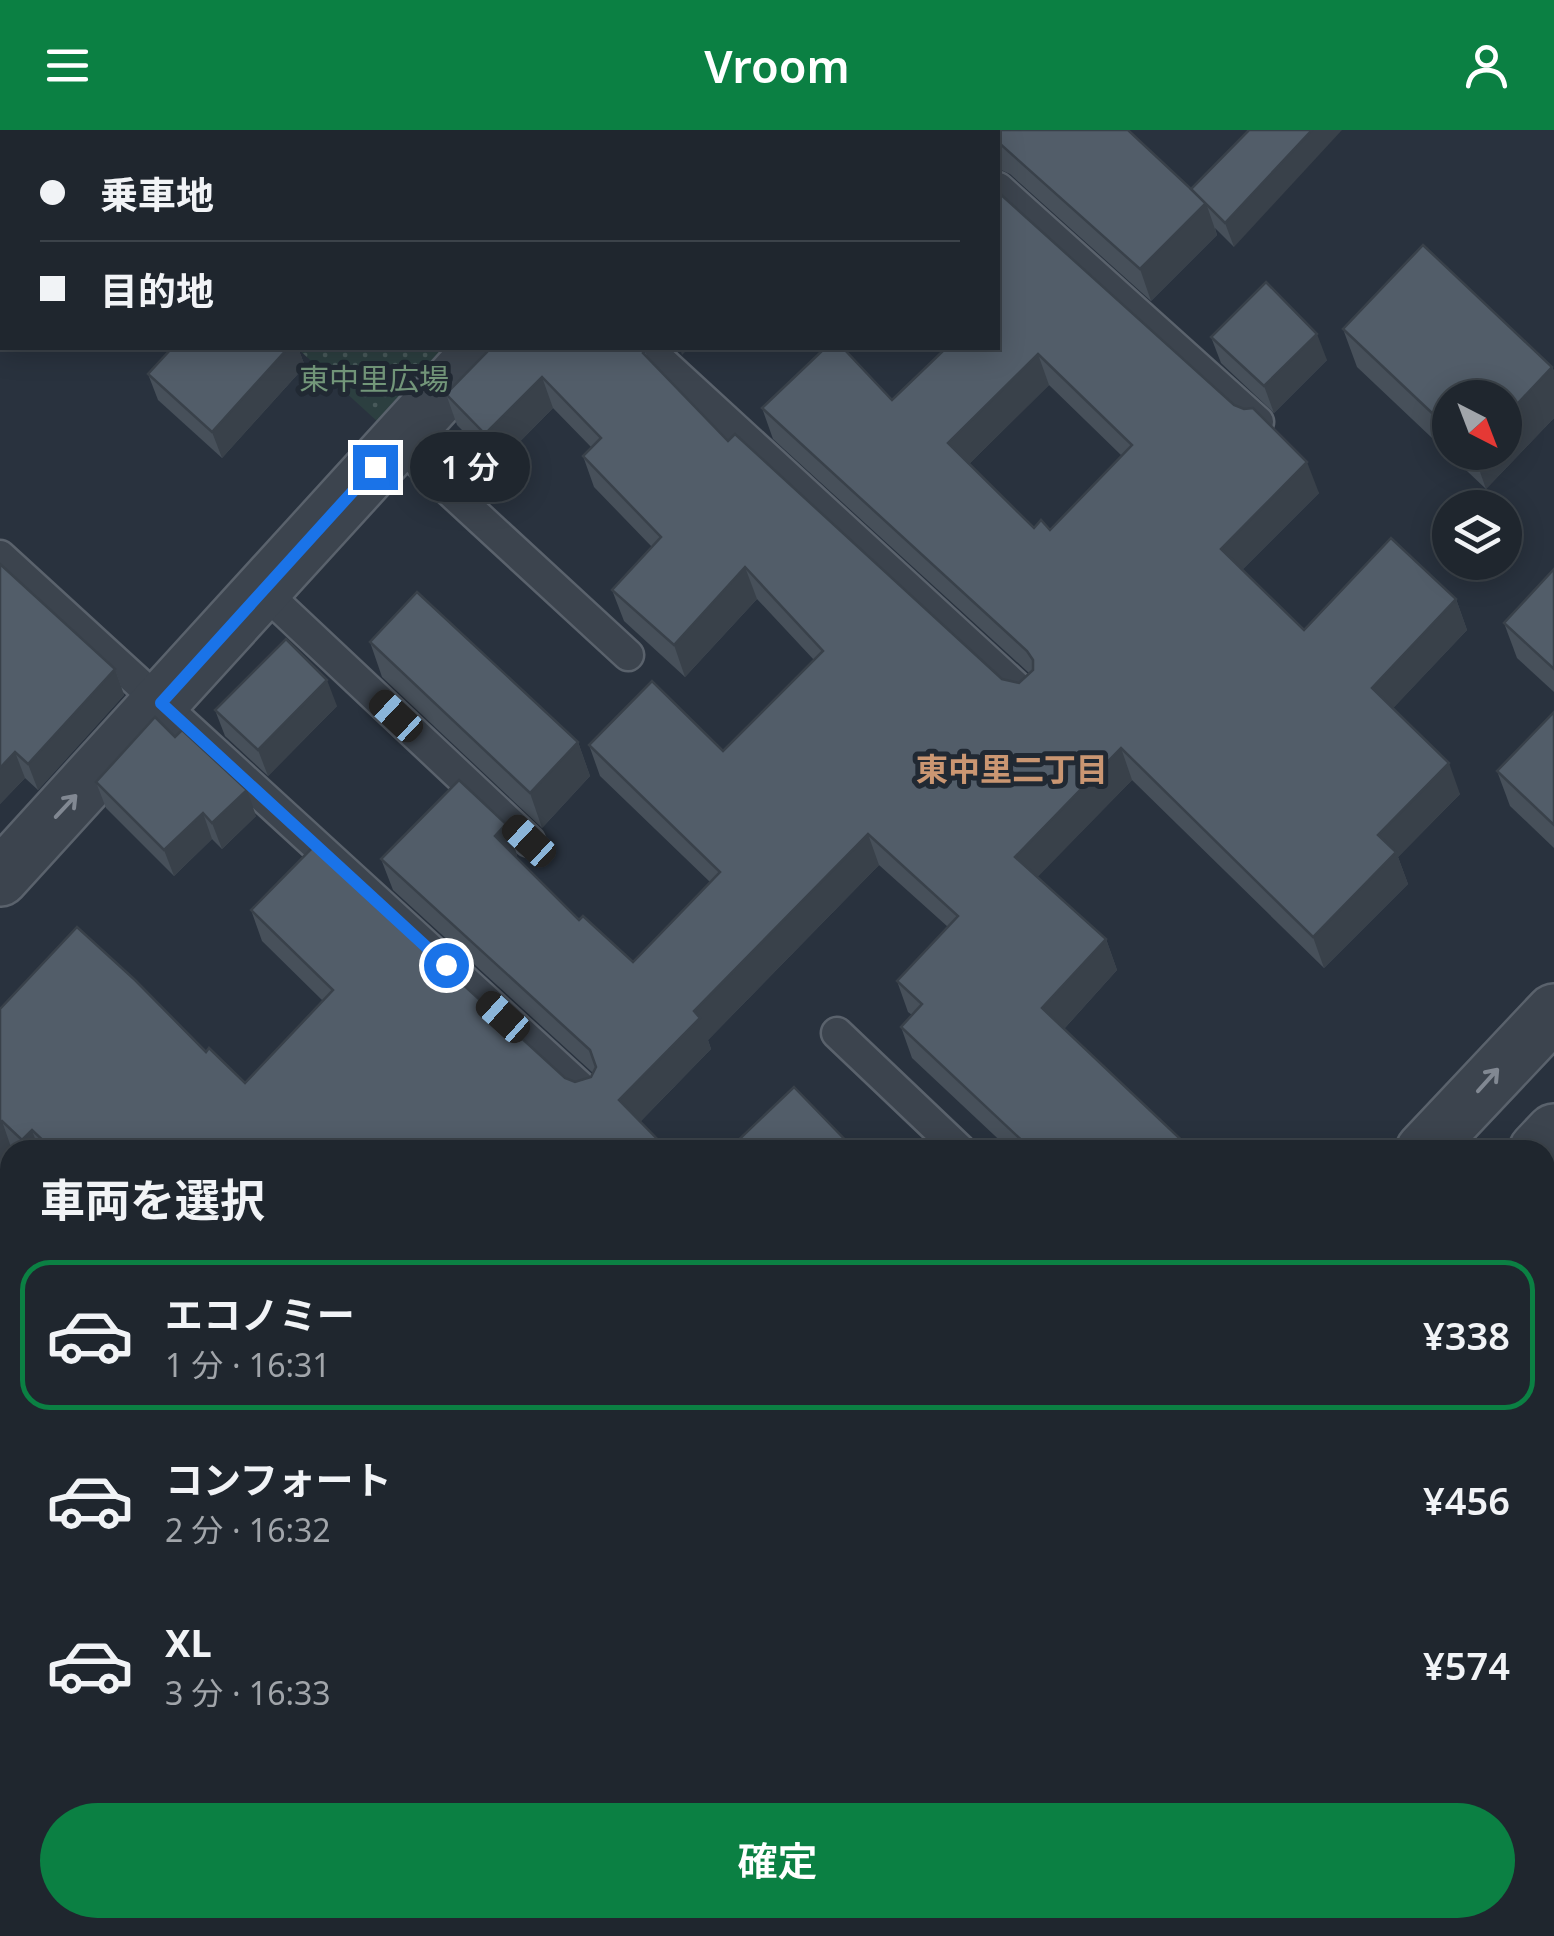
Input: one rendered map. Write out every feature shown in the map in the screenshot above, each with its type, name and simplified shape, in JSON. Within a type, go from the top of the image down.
[{"type":"street","points":[[0,878],[481,350]]},
{"type":"street","points":[[1433,1140],[1554,1012]]},
{"type":"lane","points":[[1000,190],[1258,422]]},
{"type":"lane","points":[[649,350],[1026,696]]},
{"type":"lane","points":[[397,442],[628,654]]},
{"type":"lane","points":[[0,556],[589,1096]]},
{"type":"lane","points":[[263,591],[529,841]]},
{"type":"lane","points":[[837,1033],[949,1140]]},
{"type":"green space","name":"東中里広場","points":[[299,350],[445,350],[378,422]]},
{"type":"building","points":[[1000,130],[1128,130],[1206,203],[1140,269],[1000,144]]},
{"type":"building","points":[[1249,130],[1312,130],[1225,223],[1191,189]]},
{"type":"building","points":[[1000,194],[1234,405],[1253,408],[1307,462],[1221,549],[1304,630],[1391,538],[1456,599],[1372,688],[1449,763],[1378,835],[1396,852],[1313,937],[1121,748],[1015,857],[1106,939],[1042,1008],[1181,1140],[1021,1140],[901,1027],[922,1004],[897,981],[958,916],[868,834],[694,1011],[700,1018],[619,1100],[658,1140],[42,1140],[32,1130],[22,1140],[0,1122],[0,1009],[77,927],[206,1052],[209,1048],[245,1083],[333,990],[251,910],[313,847],[565,1078],[575,1082],[591,1077],[596,1067],[590,1050],[381,859],[459,780],[506,824],[495,836],[579,920],[583,916],[633,962],[720,872],[589,745],[652,681],[723,751],[823,651],[745,567],[674,645],[612,590],[661,537],[583,456],[601,438],[542,377],[485,434],[446,394],[489,350],[644,350],[728,441],[735,434],[1002,679],[1019,683],[1033,670],[1033,660],[1027,651],[762,408],[823,350],[845,350],[892,400],[944,350],[1000,350]],"holes":[[[1038,354],[1132,445],[1050,530],[1041,520],[1034,528],[948,443]]]},
{"type":"building","points":[[1423,245],[1552,367],[1522,399],[1522,380],[1432,380],[1432,413],[1343,329]]},
{"type":"building","points":[[1266,282],[1317,334],[1264,386],[1211,337]]},
{"type":"building","points":[[170,350],[286,350],[212,432],[148,374]]},
{"type":"building","points":[[0,564],[115,669],[28,764],[15,752],[0,768]]},
{"type":"building","points":[[1554,569],[1554,669],[1504,623]]},
{"type":"building","points":[[417,592],[578,742],[530,793],[370,642]]},
{"type":"building","points":[[286,639],[327,680],[258,750],[215,710]]},
{"type":"building","points":[[1554,712],[1554,825],[1497,771]]},
{"type":"building","points":[[155,717],[175,737],[182,730],[247,790],[212,823],[203,813],[164,850],[96,782]]},
{"type":"building","points":[[794,1087],[845,1140],[738,1140]]},
{"type":"district","name":"東中里二丁目","points":[[1012,768]]},
{"type":"route","points":[[375,467],[161,703],[446,965]]}]
